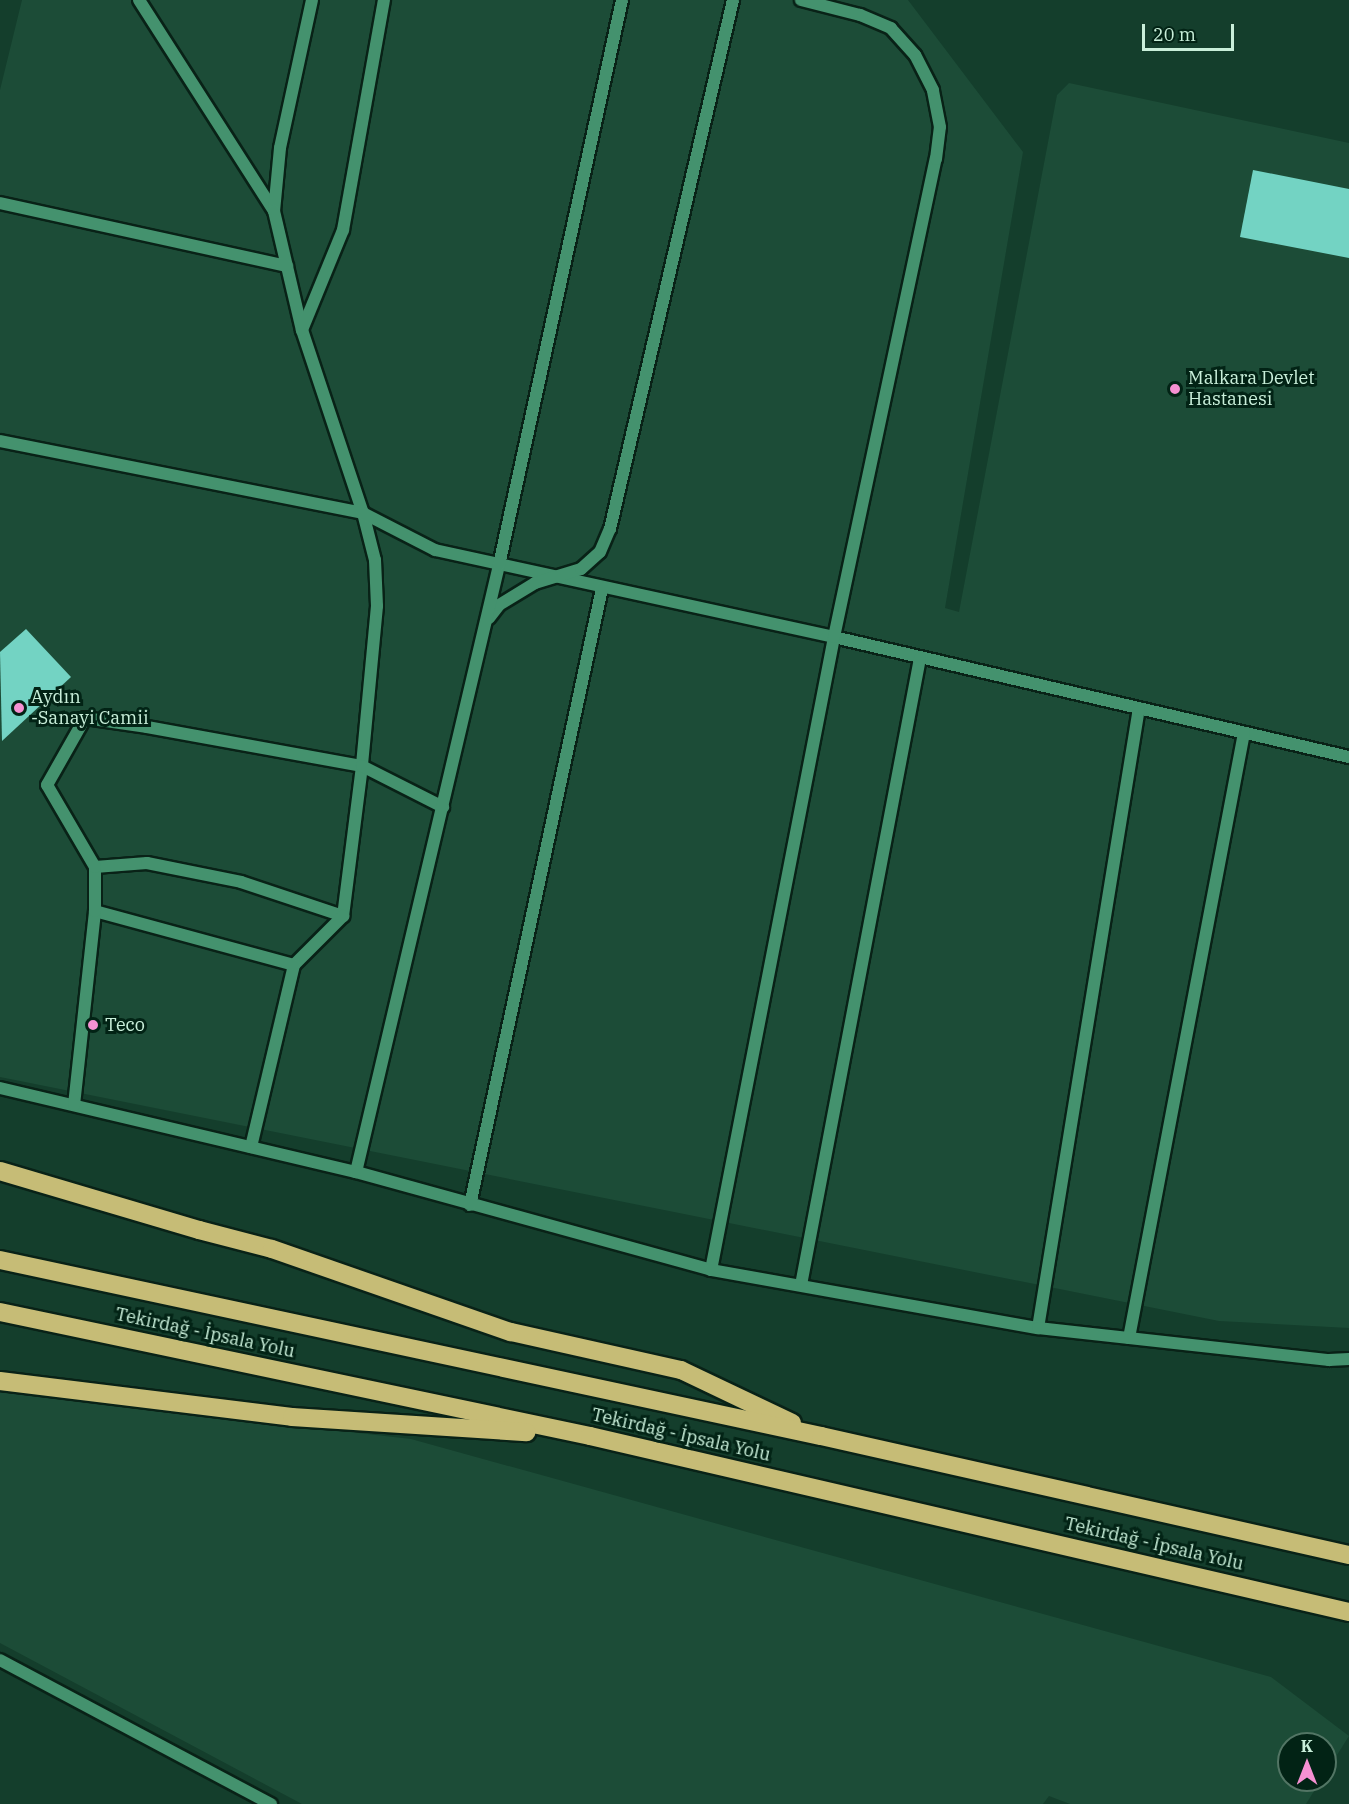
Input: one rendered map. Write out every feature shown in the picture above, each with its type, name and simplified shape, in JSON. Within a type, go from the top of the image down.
[{"type":"highway","points":[[0,1172],[272,1249],[511,1332],[681,1370],[820,1436]]},
{"type":"highway","name":"Tekirdağ - İpsala Yolu","points":[[0,1260],[820,1436],[1349,1555]]},
{"type":"highway","name":"Tekirdağ - İpsala Yolu","points":[[0,1312],[590,1436],[1349,1612]]},
{"type":"highway","points":[[0,1381],[292,1417],[590,1436]]},
{"type":"street","points":[[139,0],[274,211]]},
{"type":"street","points":[[251,1147],[294,965],[343,916],[362,766],[376,606],[375,560],[363,513],[302,330],[274,211],[280,148],[312,0]]},
{"type":"street","points":[[302,330],[343,230],[384,0]]},
{"type":"street","points":[[356,1172],[499,565],[622,0]]},
{"type":"street","points":[[486,621],[499,605],[518,592],[535,583],[581,569],[600,552],[610,530],[733,0]]},
{"type":"street","points":[[711,1270],[834,637],[936,159],[939,127],[933,90],[915,55],[891,28],[860,15],[801,0]]},
{"type":"street","points":[[0,203],[287,266]]},
{"type":"street","points":[[0,441],[363,513],[435,550],[554,578],[834,637],[1349,757]]},
{"type":"street","points":[[470,1205],[602,588]]},
{"type":"street","points":[[801,1285],[920,658]]},
{"type":"street","points":[[1038,1328],[1139,708]]},
{"type":"street","points":[[74,1105],[95,911],[95,867],[47,785],[85,718],[362,766],[443,807]]},
{"type":"street","points":[[1129,1338],[1244,733]]},
{"type":"street","points":[[95,867],[147,863],[241,882],[343,916]]},
{"type":"street","points":[[95,911],[294,965]]},
{"type":"street","points":[[0,1088],[356,1172],[711,1270],[1038,1328],[1329,1360],[1349,1359]]},
{"type":"street","points":[[0,1660],[271,1804]]},
{"type":"street","points":[[243,1790],[254,1804]]},
{"type":"shaded area","points":[[22,0],[908,0],[1023,152],[945,608],[959,612],[1057,95],[1069,83],[1349,143],[1349,1328],[1219,1321],[0,1077],[0,90]]},
{"type":"shaded area","points":[[0,1392],[411,1439],[1271,1677],[1349,1736],[1337,1755],[1337,1732],[1277,1732],[1277,1792],[1314,1792],[1306,1804],[1070,1804],[1049,1796],[1043,1804],[302,1804],[0,1643]]},
{"type":"building","points":[[1253,170],[1349,189],[1349,258],[1240,237]]},
{"type":"building","name":"Aydın -Sanayi Camii","points":[[26,629],[71,677],[2,741],[0,652]]},
{"type":"place","name":"Malkara Devlet Hastanesi","points":[[1175,389]]},
{"type":"place","name":"Aydın -Sanayi Camii","points":[[19,708]]},
{"type":"place","name":"Teco","points":[[93,1025]]}]
